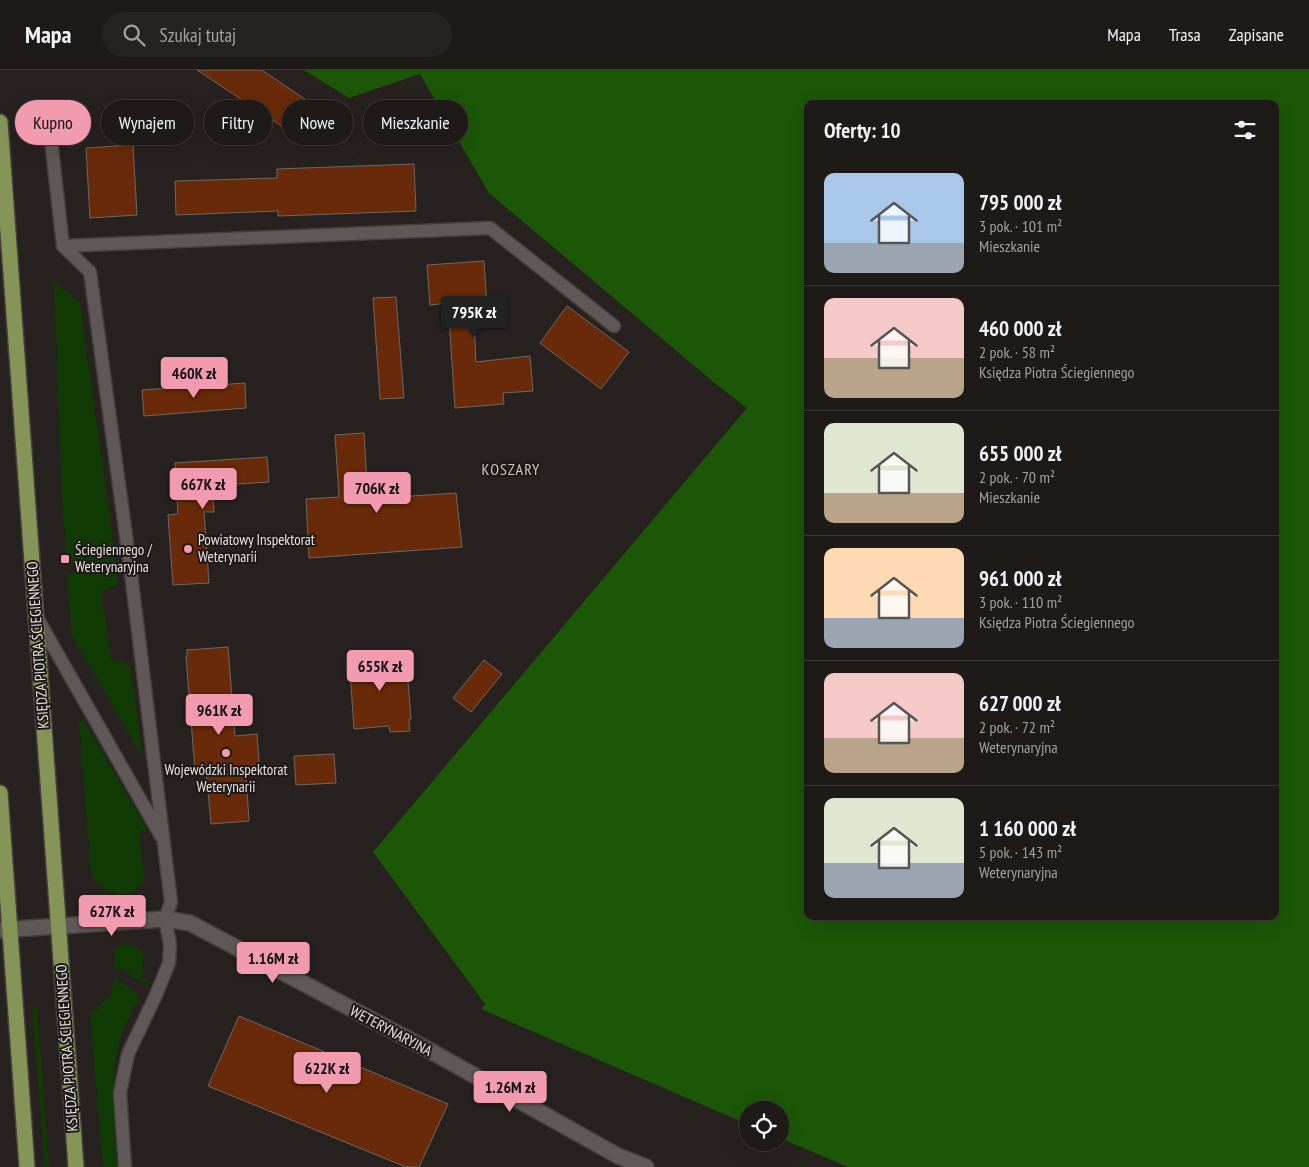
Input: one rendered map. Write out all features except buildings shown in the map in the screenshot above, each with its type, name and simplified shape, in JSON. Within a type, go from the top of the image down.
[{"type":"main road","name":"KSIĘDZA PIOTRA ŚCIEGIENNEGO","points":[[0,122],[76,1167]]},
{"type":"main road","points":[[0,794],[5,929],[27,1167]]},
{"type":"street","name":"WETERYNARYJNA","points":[[5,929],[166,919],[190,923],[427,1049],[618,1156],[646,1167]]},
{"type":"lane","points":[[52,145],[63,246],[90,272],[130,564],[171,902],[166,919],[170,944],[168,963],[156,996],[128,1054],[120,1092],[125,1167]]},
{"type":"lane","points":[[63,246],[490,228],[614,326]]},
{"type":"lane","points":[[36,616],[164,840]]},
{"type":"green space","points":[[304,70],[1309,70],[1309,1167],[848,1167],[789,1142],[789,1101],[739,1101],[739,1121],[481,1009],[485,1004],[373,852],[747,408],[717,385],[489,193],[461,145],[468,145],[468,100],[435,100],[420,74],[349,98]]},
{"type":"green space","points":[[54,282],[80,303],[116,562],[67,566],[62,496]]},
{"type":"green space","points":[[117,571],[117,583],[101,592],[111,661],[124,662],[130,667],[143,758],[72,635],[67,574]]},
{"type":"green space","points":[[83,720],[147,829],[139,831],[144,878],[142,883],[132,893],[119,894],[107,890],[98,883],[91,872],[79,722]]},
{"type":"green space","points":[[122,945],[136,946],[140,949],[144,958],[141,977],[149,980],[147,983],[114,967],[115,949]]},
{"type":"green space","points":[[113,979],[117,979],[137,994],[139,1000],[128,1019],[121,1039],[113,1081],[117,1167],[103,1167],[90,1011],[98,1010],[98,1007],[112,994]]},
{"type":"green space","points":[[32,1008],[37,1008],[49,1167],[45,1167]]},
{"type":"place","name":"Powiatowy Inspektorat Weterynarii","points":[[188,549]]},
{"type":"place","name":"Ściegiennego / Weterynaryjna","points":[[65,559]]},
{"type":"place","name":"Wojewódzki Inspektorat Weterynarii","points":[[226,753]]},
{"type":"district","name":"KOSZARY","points":[[511,469]]}]
